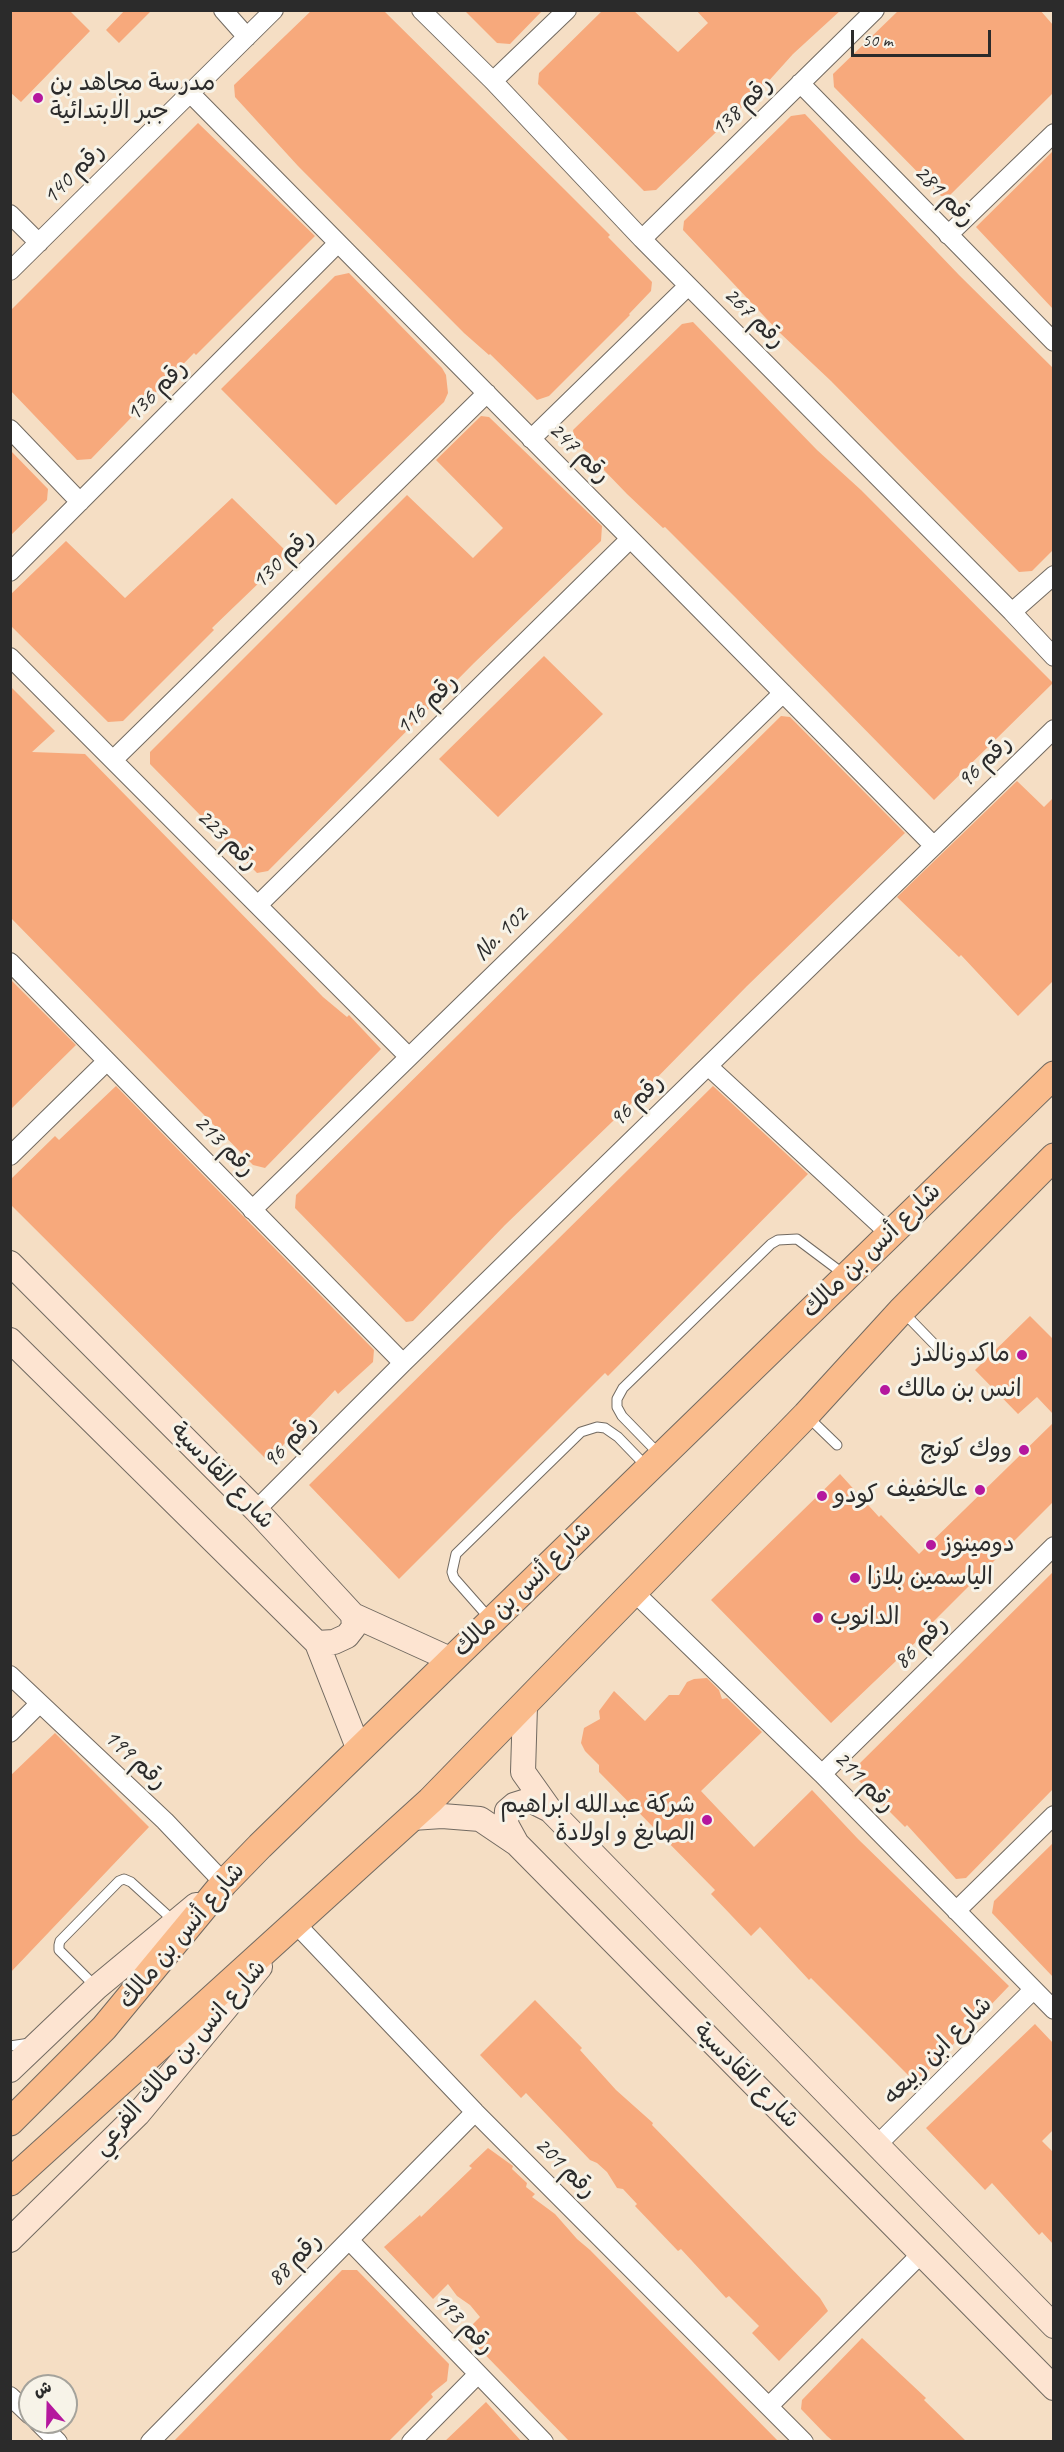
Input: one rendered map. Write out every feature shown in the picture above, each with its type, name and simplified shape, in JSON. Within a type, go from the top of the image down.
[{"type":"main road","name":"شارع أنس بن مالك","points":[[10,2122],[104,2028],[224,1883],[654,1461],[1053,1075]]},
{"type":"main road","points":[[10,2182],[412,1818],[635,1593],[806,1415],[901,1311],[1053,1157]]},
{"type":"street","points":[[223,10],[247,37]]},
{"type":"street","name":"رقم 140","points":[[10,271],[274,10]]},
{"type":"street","name":"رقم 267","points":[[421,10],[493,81],[688,286],[1012,612],[1053,657]]},
{"type":"street","points":[[493,81],[567,10]]},
{"type":"street","name":"رقم 138","points":[[642,239],[875,10]]},
{"type":"street","name":"رقم 281","points":[[800,83],[1053,342]]},
{"type":"street","name":"رقم 247","points":[[190,93],[934,846]]},
{"type":"street","points":[[948,235],[1053,133]]},
{"type":"street","points":[[10,214],[39,243]]},
{"type":"street","name":"رقم 136","points":[[10,572],[338,243]]},
{"type":"street","points":[[531,439],[688,286]]},
{"type":"street","name":"رقم 130","points":[[113,760],[487,393]]},
{"type":"street","points":[[10,429],[80,502]]},
{"type":"street","name":"رقم 116","points":[[258,905],[630,539]]},
{"type":"street","points":[[1012,612],[1053,575]]},
{"type":"street","name":"رقم 223","points":[[10,657],[409,1057]]},
{"type":"street","name":"No. 102","points":[[252,1210],[783,693]]},
{"type":"street","name":"رقم 96","points":[[256,1510],[403,1363],[1053,729]]},
{"type":"street","name":"رقم 213","points":[[10,962],[403,1363]]},
{"type":"street","points":[[708,1066],[890,1234],[1053,1059]]},
{"type":"street","points":[[10,1156],[107,1061]]},
{"type":"street","name":"شارع القادسية","points":[[10,1263],[256,1510],[353,1615],[452,1660]]},
{"type":"street","name":"شارع القادسية","points":[[10,1340],[317,1643],[359,1750]]},
{"type":"street","name":"رقم 86","points":[[822,1774],[1053,1545]]},
{"type":"street","name":"رقم 211","points":[[635,1593],[822,1774],[1053,2010]]},
{"type":"street","points":[[317,1643],[334,1642],[347,1636],[354,1627],[353,1615]]},
{"type":"street","name":"رقم 199","points":[[10,1675],[165,1821],[224,1883]]},
{"type":"street","points":[[10,1733],[39,1704]]},
{"type":"street","name":"شارع القادسية","points":[[525,1706],[523,1772],[550,1810],[1053,2326]]},
{"type":"street","points":[[517,1844],[506,1824],[507,1811],[514,1805],[530,1800],[550,1810]]},
{"type":"street","points":[[956,1911],[1053,1815]]},
{"type":"street","name":"شارع القادسية","points":[[412,1818],[442,1816],[480,1819],[517,1844],[1053,2388]]},
{"type":"street","points":[[10,2070],[96,1988],[224,1883]]},
{"type":"street","name":"رقم 201","points":[[296,1924],[475,2112],[804,2442]]},
{"type":"street","name":"شارع انس بن مالك الفرعي","points":[[10,2240],[138,2114],[296,1924]]},
{"type":"street","name":"شارع ابن ربيعه","points":[[877,2145],[1033,1990]]},
{"type":"street","name":"رقم 88","points":[[150,2442],[475,2112]]},
{"type":"street","name":"رقم 193","points":[[348,2240],[544,2442]]},
{"type":"street","points":[[769,2406],[921,2254]]},
{"type":"street","points":[[411,2442],[478,2374]]},
{"type":"lane","points":[[654,1461],[622,1416],[617,1407],[617,1399],[623,1388],[771,1244],[778,1240],[796,1239],[847,1276]]},
{"type":"lane","points":[[901,1311],[940,1350]]},
{"type":"lane","points":[[806,1415],[837,1445]]},
{"type":"lane","points":[[492,1621],[454,1578],[452,1572],[456,1554],[581,1432],[597,1427],[605,1428],[654,1461]]},
{"type":"lane","points":[[96,1988],[59,1950],[59,1945],[60,1941],[119,1881],[124,1879],[131,1882],[175,1923]]},
{"type":"lane","points":[[10,2046],[39,2042]]},
{"type":"building","points":[[10,10],[69,10],[90,31],[21,102],[10,92]]},
{"type":"building","points":[[125,10],[152,10],[119,43],[106,30]]},
{"type":"building","points":[[312,10],[383,10],[610,235],[608,237],[652,282],[651,291],[630,315],[549,396],[537,400],[490,354],[464,333],[298,166],[235,97],[234,85]]},
{"type":"building","points":[[464,10],[543,10],[510,44],[497,43]]},
{"type":"building","points":[[603,10],[633,10],[678,52],[708,23],[696,10],[841,10],[793,54],[766,84],[656,190],[644,191],[538,84],[539,73]]},
{"type":"building","points":[[899,10],[1040,10],[1053,25],[1053,93],[948,197],[941,196],[834,87],[833,74]]},
{"type":"building","points":[[805,114],[959,275],[1053,368],[1053,550],[1032,571],[1019,572],[831,381],[779,332],[683,230],[684,221],[791,116]]},
{"type":"building","points":[[198,123],[315,236],[196,355],[194,353],[91,459],[77,460],[10,390],[10,311]]},
{"type":"building","points":[[1053,151],[1053,309],[976,227]]},
{"type":"building","points":[[349,273],[442,368],[446,375],[448,393],[444,402],[336,505],[221,389],[335,276]]},
{"type":"building","points":[[693,322],[817,450],[861,490],[1053,683],[934,800],[736,598],[665,527],[663,528],[627,494],[574,439],[573,430],[682,324]]},
{"type":"building","points":[[481,416],[489,417],[602,526],[601,541],[474,663],[268,871],[257,873],[150,764],[150,752],[407,495],[473,558],[503,528],[436,460]]},
{"type":"building","points":[[10,450],[48,489],[47,500],[10,536]]},
{"type":"building","points":[[232,498],[289,554],[212,628],[214,630],[123,721],[108,722],[10,625],[10,595],[66,541],[125,598]]},
{"type":"building","points":[[544,656],[603,714],[498,817],[439,759]]},
{"type":"building","points":[[10,686],[55,731],[32,752],[85,754],[323,997],[347,1017],[349,1015],[381,1049],[265,1168],[253,1165],[10,917]]},
{"type":"building","points":[[781,716],[790,717],[905,833],[505,1225],[413,1321],[406,1322],[295,1208],[296,1195]]},
{"type":"building","points":[[1017,781],[1044,807],[1053,798],[1053,981],[1018,1016],[961,955],[959,957],[897,897]]},
{"type":"building","points":[[10,979],[76,1045],[10,1110]]},
{"type":"building","points":[[116,1086],[374,1350],[373,1362],[338,1394],[335,1390],[268,1461],[10,1204],[10,1180],[55,1136],[59,1140]]},
{"type":"building","points":[[713,1086],[808,1174],[608,1376],[605,1373],[399,1579],[309,1485]]},
{"type":"building","name":"ماكدونالدز","points":[[1030,1316],[1053,1339],[1053,1414],[1037,1397],[1018,1414],[975,1370]]},
{"type":"building","name":"الدانوب","points":[[1053,1423],[1053,1502],[918,1637],[919,1639],[831,1723],[711,1600],[840,1474],[879,1517],[881,1515],[919,1554]]},
{"type":"building","points":[[1053,1572],[1053,1789],[966,1878],[956,1879],[907,1825],[905,1827],[855,1777],[859,1764]]},
{"type":"building","points":[[707,1678],[719,1690],[722,1699],[727,1698],[762,1732],[701,1791],[754,1847],[812,1790],[858,1839],[1009,1986],[916,2083],[811,1978],[809,1980],[760,1927],[751,1936],[711,1894],[715,1890],[599,1772],[599,1765],[585,1751],[581,1743],[584,1728],[600,1719],[599,1711],[614,1691],[645,1721],[669,1695],[679,1695],[687,1682]]},
{"type":"building","points":[[55,1733],[149,1827],[10,1973],[10,1776]]},
{"type":"building","points":[[1053,1843],[1053,1977],[992,1913],[994,1901]]},
{"type":"building","points":[[535,2000],[582,2048],[580,2050],[616,2090],[653,2123],[652,2125],[820,2298],[828,2311],[779,2361],[752,2333],[759,2326],[729,2296],[726,2298],[681,2249],[678,2251],[635,2206],[637,2204],[623,2189],[617,2188],[607,2172],[590,2160],[526,2093],[521,2098],[480,2055]]},
{"type":"building","points":[[1035,2024],[1053,2043],[1053,2130],[1042,2141],[1053,2152],[1053,2244],[1042,2232],[1039,2235],[992,2183],[985,2190],[926,2128]]},
{"type":"building","points":[[488,2148],[513,2166],[512,2169],[527,2183],[526,2187],[535,2194],[532,2197],[555,2214],[577,2239],[779,2442],[570,2442],[464,2333],[480,2317],[470,2305],[457,2296],[448,2284],[433,2299],[384,2247],[420,2215],[421,2217],[472,2168],[469,2166]]},
{"type":"building","points":[[342,2270],[357,2270],[449,2364],[447,2381],[431,2394],[433,2397],[388,2442],[173,2442]]},
{"type":"building","points":[[862,2338],[926,2398],[924,2400],[967,2442],[834,2442],[827,2436],[801,2409],[802,2400]]},
{"type":"building","points":[[486,2402],[522,2442],[444,2442]]},
{"type":"place","name":"مدرسة مجاهد بن جبر الابتدائية","points":[[38,98]]},
{"type":"place","name":"ماكدونالدز","points":[[1022,1355]]},
{"type":"place","name":"انس بن مالك","points":[[885,1390]]},
{"type":"place","name":"ووك كونج","points":[[1024,1450]]},
{"type":"place","name":"عالخفيف","points":[[980,1490]]},
{"type":"place","name":"كودو","points":[[822,1496]]},
{"type":"place","name":"دومينوز","points":[[931,1545]]},
{"type":"place","name":"الياسمين بلازا","points":[[855,1578]]},
{"type":"place","name":"الدانوب","points":[[818,1618]]},
{"type":"place","name":"شركة عبدالله ابراهيم الصايغ و اولادة","points":[[707,1820]]}]
